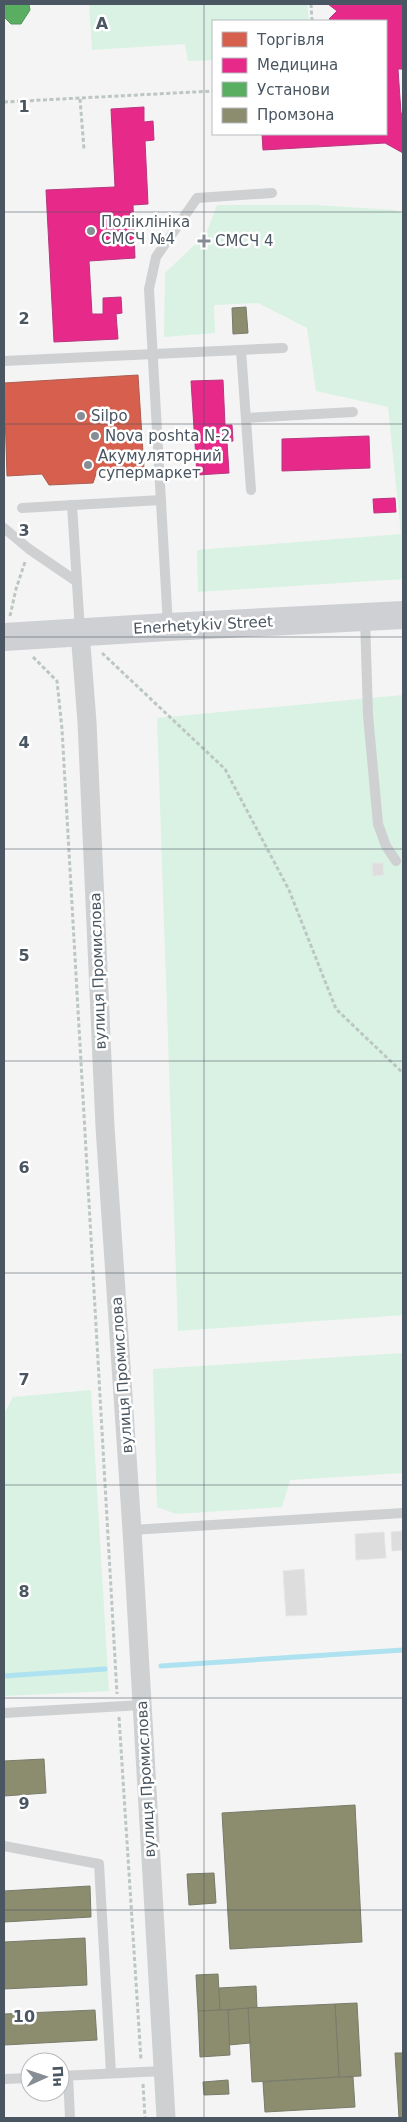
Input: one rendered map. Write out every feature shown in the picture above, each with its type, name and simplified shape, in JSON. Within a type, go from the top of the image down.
[{"type":"main road","name":"Enerhetykiv Street","points":[[7,627],[80,632],[403,615]]},
{"type":"street","name":"вулиця Промислова","points":[[80,632],[88,732],[105,1127],[132,1530],[166,2118]]},
{"type":"lane","points":[[168,627],[149,289],[156,258],[197,198],[272,193]]},
{"type":"lane","points":[[4,361],[153,356],[283,348]]},
{"type":"lane","points":[[241,350],[251,490]]},
{"type":"lane","points":[[246,418],[353,412]]},
{"type":"lane","points":[[22,508],[161,500]]},
{"type":"lane","points":[[72,505],[80,632]]},
{"type":"lane","points":[[4,528],[29,549],[76,580]]},
{"type":"lane","points":[[365,617],[368,715],[378,824],[386,846],[396,861]]},
{"type":"lane","points":[[132,1530],[403,1514]]},
{"type":"lane","points":[[4,1713],[142,1704]]},
{"type":"lane","points":[[4,1846],[99,1864],[110,2073]]},
{"type":"lane","points":[[70,2076],[163,2071]]},
{"type":"lane","points":[[4,2079],[20,2078]]},
{"type":"lane","points":[[68,2102],[70,2118]]},
{"type":"path","points":[[311,4],[312,20]]},
{"type":"path","points":[[4,102],[212,91]]},
{"type":"path","points":[[80,99],[84,149]]},
{"type":"path","points":[[7,627],[16,589],[29,549]]},
{"type":"path","points":[[80,632],[225,769],[289,890],[336,1009],[403,1073]]},
{"type":"path","points":[[27,658],[35,657],[57,681],[62,729],[118,1706],[145,2118]]},
{"type":"green space","points":[[89,4],[307,4],[309,20],[212,20],[212,60],[188,61],[185,44],[92,50]]},
{"type":"green space","points":[[217,205],[315,205],[395,210],[403,214],[403,579],[198,592],[197,550],[401,534],[388,407],[316,391],[307,328],[258,303],[214,305],[215,333],[164,337],[165,273],[206,234]]},
{"type":"green space","points":[[403,695],[403,1315],[178,1331],[157,718]]},
{"type":"green space","points":[[403,1353],[403,1473],[290,1480],[282,1507],[176,1514],[157,1507],[153,1369]]},
{"type":"green space","points":[[91,1390],[109,1691],[4,1696],[4,1414],[13,1397]]},
{"type":"building: Торгівля","points":[[138,375],[144,468],[97,471],[93,483],[49,485],[42,474],[7,476],[4,383]]},
{"type":"building: Медицина","points":[[328,4],[403,4],[403,69],[398,69],[401,113],[403,114],[403,153],[385,143],[263,150],[262,135],[387,135],[387,20],[329,19],[337,11]]},
{"type":"building: Медицина","name":"Поліклініка СМСЧ №4","points":[[144,107],[144,122],[153,121],[154,140],[145,141],[148,204],[133,205],[135,258],[89,261],[92,314],[103,314],[103,298],[121,297],[122,313],[116,314],[118,339],[54,342],[46,190],[115,187],[111,109]]},
{"type":"building: Медицина","points":[[223,380],[225,425],[232,425],[233,441],[227,442],[229,473],[197,475],[191,381]]},
{"type":"building: Медицина","points":[[369,436],[370,468],[282,471],[282,439]]},
{"type":"building: Медицина","points":[[395,498],[396,512],[374,513],[373,499]]},
{"type":"building: Установи","points":[[4,4],[29,4],[30,10],[21,24],[11,24],[4,17]]},
{"type":"building: Промзона","points":[[246,307],[248,333],[233,334],[232,308]]},
{"type":"building: Промзона","points":[[44,1759],[46,1793],[4,1796],[4,1761]]},
{"type":"building: Промзона","points":[[355,1805],[362,1942],[230,1949],[222,1813]]},
{"type":"building: Промзона","points":[[214,1873],[216,1903],[189,1905],[187,1874]]},
{"type":"building: Промзона","points":[[90,1886],[91,1917],[4,1922],[4,1891]]},
{"type":"building: Промзона","points":[[85,1938],[87,1985],[4,1989],[4,1942]]},
{"type":"building: Промзона","points":[[218,1974],[220,2010],[198,2011],[196,1975]]},
{"type":"building: Промзона","points":[[256,1986],[257,2008],[220,2010],[219,1988]]},
{"type":"building: Промзона","points":[[357,2003],[361,2076],[339,2077],[335,2004]]},
{"type":"building: Промзона","points":[[335,2004],[339,2077],[252,2082],[248,2008]]},
{"type":"building: Промзона","points":[[248,2008],[250,2043],[229,2045],[228,2010]]},
{"type":"building: Промзона","points":[[95,2010],[97,2040],[4,2045],[4,2014]]},
{"type":"building: Промзона","points":[[228,2010],[230,2055],[200,2057],[198,2011]]},
{"type":"building: Промзона","points":[[395,2053],[403,2053],[403,2118],[399,2118]]},
{"type":"building: Промзона","points":[[353,2077],[355,2107],[265,2112],[263,2082]]},
{"type":"building: Промзона","points":[[228,2080],[229,2094],[204,2095],[203,2082]]},
{"type":"building: Інше","points":[[372,863],[383,863],[384,875],[373,876]]},
{"type":"building: Інше","points":[[403,1531],[403,1550],[392,1551],[391,1532]]},
{"type":"building: Інше","points":[[384,1532],[386,1558],[356,1560],[355,1534]]},
{"type":"building: Інше","points":[[304,1569],[307,1615],[286,1616],[283,1571]]},
{"type":"waterway","points":[[161,1666],[403,1650]]},
{"type":"waterway","points":[[4,1676],[105,1669]]},
{"type":"place","name":"Поліклініка СМСЧ №4","points":[[91,231]]},
{"type":"place","name":"СМСЧ 4","points":[[204,241]]},
{"type":"place","name":"Silpo","points":[[81,416]]},
{"type":"place","name":"Nova poshta N-2","points":[[95,436]]},
{"type":"place","name":"Акумуляторний супермаркет","points":[[88,465]]}]
